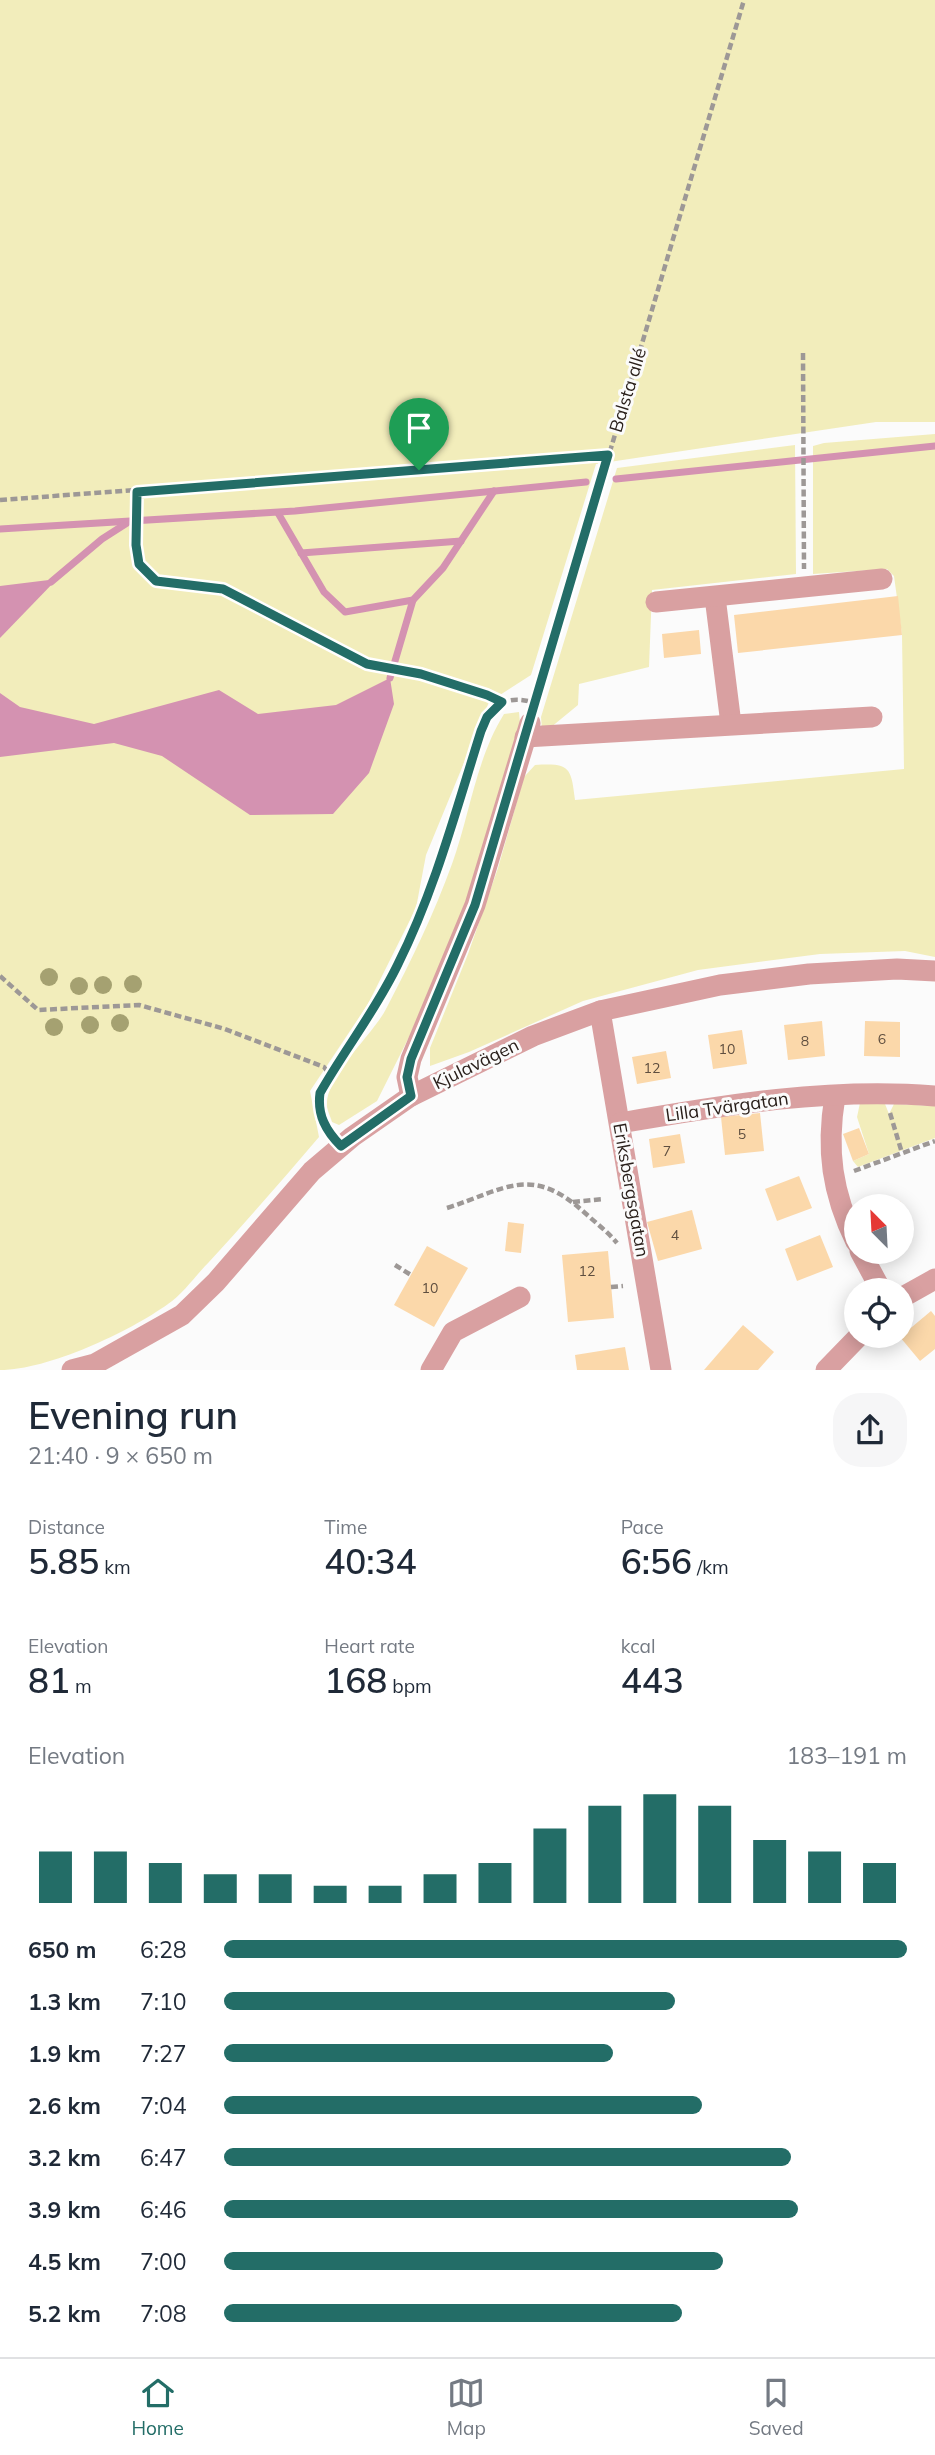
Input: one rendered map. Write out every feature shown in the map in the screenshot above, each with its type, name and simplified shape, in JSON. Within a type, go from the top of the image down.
[{"type":"street","points":[[656,602],[882,579]]},
{"type":"street","points":[[715,597],[731,724]]},
{"type":"street","points":[[411,1096],[407,1077],[411,1059],[475,905],[530,721],[731,724],[872,717]]},
{"type":"street","name":"Kjulavägen","points":[[72,1370],[98,1367],[182,1315],[216,1282],[312,1171],[341,1146],[411,1096],[533,1036],[600,1011],[720,985],[809,974],[897,969],[935,971]]},
{"type":"street","name":"Eriksbergsgatan","points":[[600,1011],[661,1370]]},
{"type":"street","points":[[835,1096],[830,1166],[844,1212]]},
{"type":"street","name":"Lilla Tvärgatan","points":[[620,1123],[724,1105],[802,1097],[935,1096]]},
{"type":"street","points":[[914,1291],[935,1279]]},
{"type":"street","points":[[431,1370],[453,1332],[520,1297]]},
{"type":"street","points":[[826,1370],[847,1348]]},
{"type":"path","name":"Balsta allé","points":[[530,721],[744,0]]},
{"type":"path","points":[[803,352],[804,587]]},
{"type":"path","points":[[0,500],[137,492],[608,455]]},
{"type":"path","points":[[137,492],[136,545],[139,564],[156,581],[223,589],[367,664],[421,674],[502,702]]},
{"type":"path","points":[[341,1146],[322,1121],[318,1105],[320,1093],[378,1002],[415,929],[436,874],[487,717],[502,702],[515,698],[530,721]]},
{"type":"path","points":[[0,976],[38,1010],[139,1005],[225,1029],[324,1066],[330,1075]]},
{"type":"path","points":[[891,1095],[890,1115],[902,1153]]},
{"type":"path","points":[[834,1179],[935,1141]]},
{"type":"path","points":[[447,1208],[504,1186],[537,1184],[573,1202],[616,1241],[618,1252]]},
{"type":"path","points":[[573,1202],[603,1199]]},
{"type":"path","points":[[395,1265],[411,1275]]},
{"type":"path","points":[[622,1275],[623,1286]]},
{"type":"path","points":[[611,1287],[647,1284]]},
{"type":"shaded area","points":[[0,0],[935,0],[935,422],[876,422],[596,464],[531,675],[489,702],[426,855],[416,908],[368,1004],[310,1091],[319,1137],[251,1216],[168,1304],[132,1326],[87,1348],[41,1364],[0,1370]]},
{"type":"shaded area","points":[[935,434],[935,957],[905,951],[820,954],[698,970],[583,1001],[469,1052],[430,1066],[430,1048],[468,954],[498,868],[524,777],[535,765],[555,765],[567,769],[575,800],[904,769],[902,635],[894,576],[887,569],[813,574],[813,446]]},
{"type":"shaded area","points":[[795,445],[796,574],[652,590],[649,667],[579,684],[578,705],[550,728],[542,729],[541,717],[617,468]]},
{"type":"shaded area","points":[[57,579],[0,638],[0,586]]},
{"type":"shaded area","points":[[390,678],[394,704],[369,773],[333,814],[250,815],[162,756],[114,743],[0,757],[0,693],[20,707],[94,724],[219,690],[258,714],[336,705]]},
{"type":"shaded area","points":[[519,712],[520,723],[465,905],[410,1035],[377,1101],[339,1125],[332,1122],[327,1107],[333,1083],[386,1009],[430,919],[452,864],[480,768],[494,731],[504,714]]},
{"type":"shaded area","points":[[860,1103],[885,1104],[889,1114],[894,1104],[935,1106],[935,1138],[858,1167],[853,1161],[869,1154],[857,1117]]},
{"type":"building","points":[[898,596],[902,635],[738,653],[734,615]]},
{"type":"building","points":[[699,630],[701,654],[664,658],[662,634]]},
{"type":"building","points":[[822,1021],[825,1056],[788,1060],[784,1025]]},
{"type":"building","points":[[865,1021],[900,1022],[900,1057],[864,1056]]},
{"type":"building","points":[[742,1030],[747,1064],[713,1069],[708,1035]]},
{"type":"building","points":[[666,1051],[671,1078],[637,1084],[632,1057]]},
{"type":"building","points":[[760,1113],[764,1151],[725,1155],[721,1117]]},
{"type":"building","points":[[859,1128],[869,1154],[853,1161],[843,1134]]},
{"type":"building","points":[[680,1134],[685,1163],[653,1168],[649,1139]]},
{"type":"building","points":[[799,1176],[812,1208],[777,1221],[765,1189]]},
{"type":"building","points":[[692,1210],[702,1249],[658,1261],[647,1222]]},
{"type":"building","points":[[508,1222],[524,1224],[521,1253],[505,1251]]},
{"type":"building","points":[[820,1235],[833,1267],[797,1281],[785,1249]]},
{"type":"building","points":[[427,1246],[468,1268],[434,1327],[394,1305]]},
{"type":"building","points":[[608,1251],[614,1318],[568,1322],[562,1255]]},
{"type":"building","points":[[931,1311],[935,1316],[935,1349],[920,1361],[909,1348],[914,1348],[914,1325]]},
{"type":"building","points":[[743,1325],[774,1352],[758,1370],[704,1370]]},
{"type":"building","points":[[625,1347],[629,1370],[577,1370],[575,1355]]},
{"type":"waterway","points":[[616,479],[935,446]]},
{"type":"waterway","points":[[0,529],[295,511],[586,482]]},
{"type":"waterway","points":[[278,513],[324,592],[345,612],[413,600],[443,568],[494,491]]},
{"type":"waterway","points":[[51,582],[102,539],[127,523]]},
{"type":"waterway","points":[[301,553],[461,541]]},
{"type":"waterway","points":[[390,678],[413,600]]},
{"type":"route","points":[[608,455],[475,905],[411,1059],[407,1077],[411,1096],[341,1146],[322,1121],[318,1105],[320,1093],[398,966],[436,874],[481,731],[487,717],[502,702],[421,674],[367,664],[223,589],[156,581],[139,564],[136,545],[137,492],[419,470],[608,455]]}]
